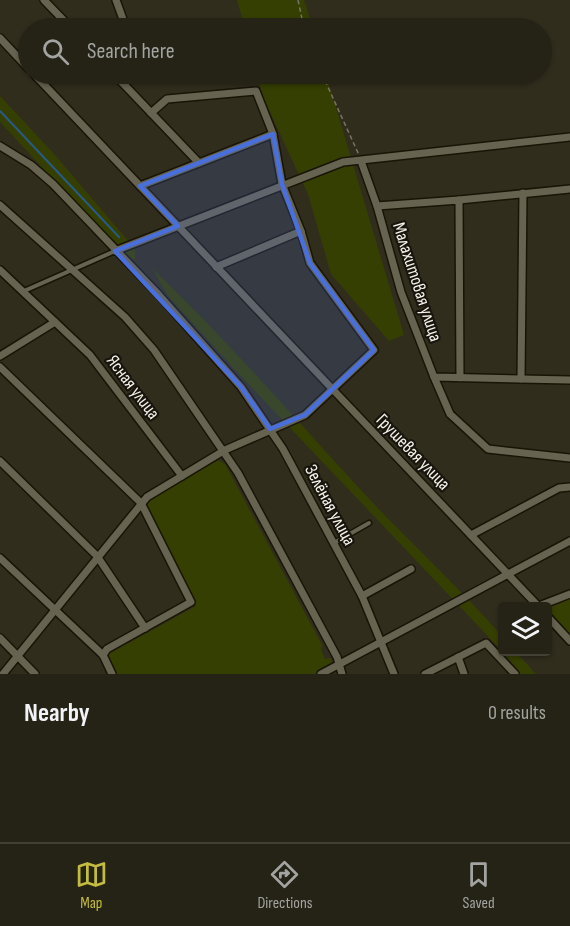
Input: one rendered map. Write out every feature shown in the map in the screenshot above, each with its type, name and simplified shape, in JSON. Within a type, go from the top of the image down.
[{"type":"street","points":[[44,0],[61,18]]},
{"type":"street","points":[[116,0],[123,18]]},
{"type":"street","points":[[0,38],[18,57]]},
{"type":"street","name":"Грушевая улица","points":[[43,84],[534,602]]},
{"type":"street","points":[[124,84],[199,163]]},
{"type":"street","points":[[3,674],[141,503],[225,450],[305,415],[374,350],[310,262],[301,231],[282,184],[273,134],[256,91],[167,99],[152,113]]},
{"type":"street","points":[[140,186],[273,134]]},
{"type":"street","points":[[116,251],[343,162],[570,137]]},
{"type":"street","name":"Зелёная улица","points":[[0,146],[31,165],[53,184],[242,387],[270,429],[362,596],[394,674]]},
{"type":"street","points":[[362,161],[377,206]]},
{"type":"street","name":"Малахитовая улица","points":[[570,189],[377,206],[401,292],[450,414],[488,448],[570,458]]},
{"type":"street","points":[[521,379],[523,193]]},
{"type":"street","name":"Малахитовая улица","points":[[459,200],[460,378]]},
{"type":"street","points":[[0,205],[125,317],[154,350],[225,450],[339,664],[342,674]]},
{"type":"street","points":[[216,267],[301,231]]},
{"type":"street","name":"Ясная улица","points":[[0,270],[90,355],[182,476]]},
{"type":"street","points":[[0,356],[55,322]]},
{"type":"street","points":[[0,367],[141,503],[191,602],[106,649],[103,655]]},
{"type":"street","points":[[434,377],[570,380]]},
{"type":"street","points":[[0,461],[97,556],[145,627]]},
{"type":"street","points":[[471,535],[559,488],[570,487]]},
{"type":"street","points":[[321,674],[570,541]]},
{"type":"street","points":[[0,558],[103,655],[112,674]]},
{"type":"street","points":[[362,596],[411,569]]},
{"type":"street","points":[[549,602],[570,594]]},
{"type":"street","points":[[552,621],[570,641]]},
{"type":"street","points":[[0,638],[35,674]]},
{"type":"street","points":[[425,674],[486,643],[515,674]]},
{"type":"street","points":[[458,657],[464,674]]},
{"type":"lane","points":[[24,291],[75,271],[116,251]]},
{"type":"lane","points":[[333,543],[369,523]]},
{"type":"path","points":[[298,0],[302,18]]},
{"type":"path","points":[[327,84],[362,161]]},
{"type":"highlighted area","points":[[273,134],[282,184],[310,263],[374,350],[305,415],[270,429],[241,387],[115,251],[178,226],[140,186]]},
{"type":"green space","points":[[237,0],[304,0],[310,18],[242,18]]},
{"type":"green space","points":[[260,84],[329,84],[404,335],[389,341],[331,274],[308,194],[263,97]]},
{"type":"green space","points":[[0,96],[55,155],[135,249],[135,260],[123,254],[0,122]]},
{"type":"green space","points":[[152,268],[232,349],[377,507],[485,617],[498,632],[498,647],[237,372],[168,296]]},
{"type":"green space","points":[[218,460],[225,464],[322,645],[321,650],[325,659],[331,658],[332,664],[315,674],[117,674],[107,655],[196,606],[145,503]]},
{"type":"green space","points":[[570,597],[570,637],[552,620],[552,607]]},
{"type":"green space","points":[[506,656],[520,656],[536,674],[521,674]]},
{"type":"waterway","points":[[0,111],[119,237]]}]
